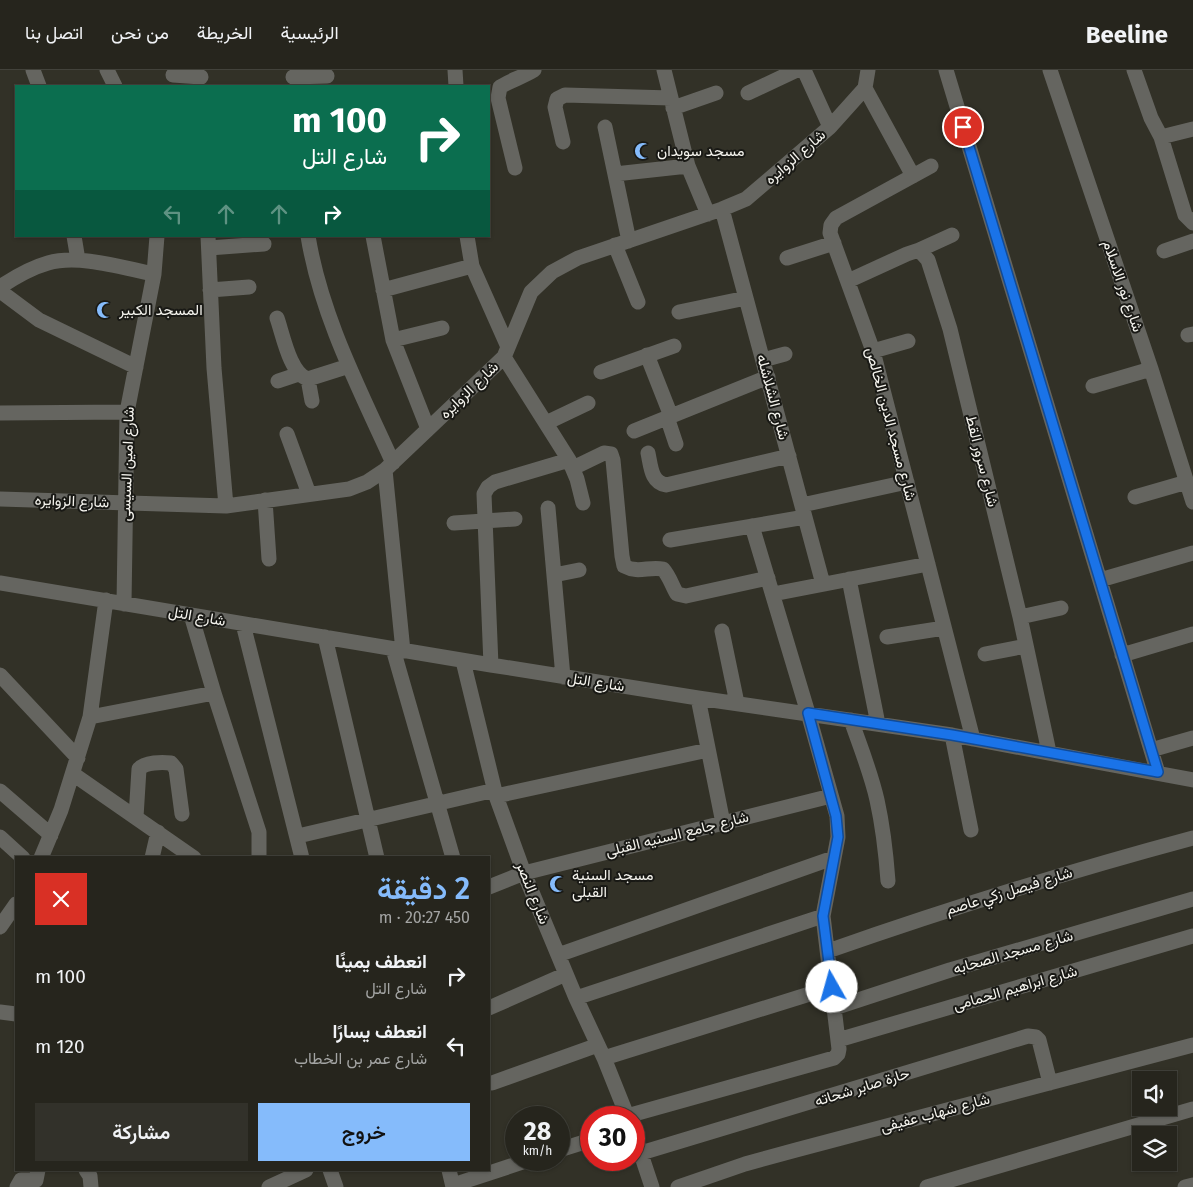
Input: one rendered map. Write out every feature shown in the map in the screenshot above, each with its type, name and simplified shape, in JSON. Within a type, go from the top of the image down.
[{"type":"street","points":[[33,70],[39,85]]},
{"type":"street","points":[[108,70],[114,85]]},
{"type":"street","points":[[455,70],[456,85]]},
{"type":"street","points":[[515,168],[496,120],[500,87],[534,70]]},
{"type":"street","points":[[664,70],[688,166],[708,214]]},
{"type":"street","points":[[748,93],[796,70]]},
{"type":"street","points":[[804,70],[830,127]]},
{"type":"street","points":[[868,70],[865,88],[913,176]]},
{"type":"street","points":[[946,70],[1158,772]]},
{"type":"street","name":"شارع نور الاسلام","points":[[1050,70],[1151,370],[1193,502]]},
{"type":"street","points":[[1134,70],[1150,118],[1161,137],[1185,215],[1193,223]]},
{"type":"street","points":[[173,75],[201,78]]},
{"type":"street","points":[[293,78],[327,76]]},
{"type":"street","name":"شارع الزوايره","points":[[0,499],[226,506],[348,489],[367,482],[389,466],[506,352],[531,292],[552,272],[578,258],[708,214],[746,199],[830,127],[865,88]]},
{"type":"street","points":[[563,142],[555,107],[557,99],[564,95],[672,103],[716,93]]},
{"type":"street","points":[[605,126],[615,174],[622,243],[638,302]]},
{"type":"street","points":[[1161,137],[1193,129]]},
{"type":"street","points":[[615,174],[688,166]]},
{"type":"street","name":"شارع مسجد الدين الخالص","points":[[932,166],[836,218],[831,224],[830,233],[873,351],[973,739]]},
{"type":"street","name":"شارع الشلاشله","points":[[722,209],[823,584]]},
{"type":"street","points":[[848,281],[952,235]]},
{"type":"street","points":[[74,237],[78,260]]},
{"type":"street","name":"شارع امين السيسى","points":[[124,604],[127,412],[154,274],[157,237]]},
{"type":"street","points":[[308,237],[312,263],[331,324],[389,466],[398,650],[437,804],[452,856]]},
{"type":"street","points":[[373,237],[393,340],[428,429]]},
{"type":"street","points":[[467,237],[472,266],[506,352],[571,464],[583,503]]},
{"type":"street","points":[[1164,251],[1193,241]]},
{"type":"street","points":[[226,506],[214,368],[208,242],[264,244]]},
{"type":"street","points":[[787,258],[834,243]]},
{"type":"street","name":"شارع سرور القط","points":[[919,250],[928,260],[950,330],[1020,617],[1049,752]]},
{"type":"street","points":[[136,367],[40,320],[0,289],[22,273],[49,262],[78,260],[154,274]]},
{"type":"street","points":[[383,290],[472,266]]},
{"type":"street","points":[[210,290],[249,287]]},
{"type":"street","points":[[679,312],[746,298]]},
{"type":"street","points":[[277,318],[294,368],[304,376],[312,401]]},
{"type":"street","points":[[393,340],[442,328]]},
{"type":"street","points":[[873,351],[908,340]]},
{"type":"street","points":[[601,372],[674,346]]},
{"type":"street","points":[[763,360],[785,354]]},
{"type":"street","points":[[647,355],[669,417],[676,444]]},
{"type":"street","points":[[278,381],[349,366]]},
{"type":"street","points":[[1093,386],[1151,370]]},
{"type":"street","points":[[634,431],[768,377]]},
{"type":"street","points":[[546,423],[588,403]]},
{"type":"street","points":[[0,413],[127,412]]},
{"type":"street","points":[[287,434],[309,494]]},
{"type":"street","points":[[491,665],[484,494],[488,487],[496,482],[571,464],[604,453],[610,454],[613,460],[624,566],[634,571],[654,567],[663,569],[670,577],[672,587],[677,594],[686,596],[768,578]]},
{"type":"street","points":[[648,453],[653,477],[659,484],[666,485],[789,456]]},
{"type":"street","points":[[670,540],[752,526],[906,482]]},
{"type":"street","points":[[1135,497],[1187,482]]},
{"type":"street","points":[[265,500],[269,559]]},
{"type":"street","points":[[548,508],[563,677]]},
{"type":"street","points":[[454,523],[515,519]]},
{"type":"street","points":[[752,526],[808,713],[836,816],[838,837],[823,916],[838,1047]]},
{"type":"street","points":[[1100,580],[1193,553]]},
{"type":"street","points":[[772,594],[928,564]]},
{"type":"street","points":[[554,575],[579,570]]},
{"type":"street","points":[[849,579],[878,724]]},
{"type":"street","name":"شارع التل","points":[[0,583],[563,677],[952,735],[1193,780]]},
{"type":"street","points":[[42,856],[73,774],[90,717],[106,600]]},
{"type":"street","points":[[1020,617],[1061,608]]},
{"type":"street","points":[[191,615],[259,832],[259,856]]},
{"type":"street","points":[[243,624],[302,856]]},
{"type":"street","points":[[887,636],[944,628]]},
{"type":"street","points":[[722,631],[736,703]]},
{"type":"street","points":[[1122,655],[1193,634]]},
{"type":"street","points":[[325,637],[377,856]]},
{"type":"street","points":[[985,654],[1026,646]]},
{"type":"street","name":"شارع النصر","points":[[463,661],[496,793],[524,873],[623,1106]]},
{"type":"street","points":[[0,675],[78,758]]},
{"type":"street","points":[[90,717],[214,693]]},
{"type":"street","points":[[698,698],[723,822]]},
{"type":"street","points":[[851,720],[866,760],[877,800],[885,840],[888,881]]},
{"type":"street","points":[[952,735],[971,830]]},
{"type":"street","points":[[1151,750],[1193,738]]},
{"type":"street","points":[[298,836],[437,804],[708,750]]},
{"type":"street","points":[[136,817],[139,769],[145,764],[167,762],[171,763],[176,769],[182,814]]},
{"type":"street","points":[[73,774],[191,856]]},
{"type":"street","points":[[0,791],[51,835]]},
{"type":"street","name":"شارع جامع السنيه القبلى","points":[[490,887],[524,873],[831,796]]},
{"type":"street","points":[[152,856],[158,832]]},
{"type":"street","points":[[0,837],[21,856]]},
{"type":"street","name":"شارع فيصل زكي عاصم","points":[[828,952],[1024,886],[1193,838]]},
{"type":"street","points":[[558,956],[833,858]]},
{"type":"street","name":"شارع مسجد الصحابه","points":[[834,1008],[966,965],[1193,899]]},
{"type":"street","points":[[0,927],[9,907]]},
{"type":"street","points":[[576,998],[823,916]]},
{"type":"street","name":"شارع ابراهيم الحمامى","points":[[645,1112],[834,1058],[838,1047],[1193,936]]},
{"type":"street","points":[[490,1008],[566,974]]},
{"type":"street","points":[[492,1083],[832,987]]},
{"type":"street","points":[[0,1012],[15,1014]]},
{"type":"street","name":"حارة صابر شحاته","points":[[645,1152],[1028,1036],[1036,1037],[1039,1040],[1050,1083]]},
{"type":"street","name":"شارع شهاب عفيفى","points":[[678,1187],[744,1164],[1193,1045]]},
{"type":"street","points":[[927,1187],[1193,1109]]},
{"type":"street","points":[[490,1170],[505,1166]]},
{"type":"street","points":[[17,1187],[21,1180],[36,1180],[38,1171]]},
{"type":"street","points":[[87,1171],[90,1176],[91,1187]]},
{"type":"street","points":[[269,1187],[304,1171]]},
{"type":"street","points":[[330,1171],[336,1187]]},
{"type":"street","points":[[452,1181],[488,1171]]},
{"type":"street","points":[[644,1171],[647,1186]]},
{"type":"street","points":[[1185,1187],[1193,1185]]},
{"type":"place","name":"مسجد سويدان","points":[[643,151]]},
{"type":"place","name":"المسجد الكبير","points":[[105,310]]},
{"type":"place","name":"مسجد السنية القبلى","points":[[558,884]]},
{"type":"route","points":[[832,987],[823,916],[838,837],[838,827],[808,713],[952,735],[1158,772],[963,127]]}]
